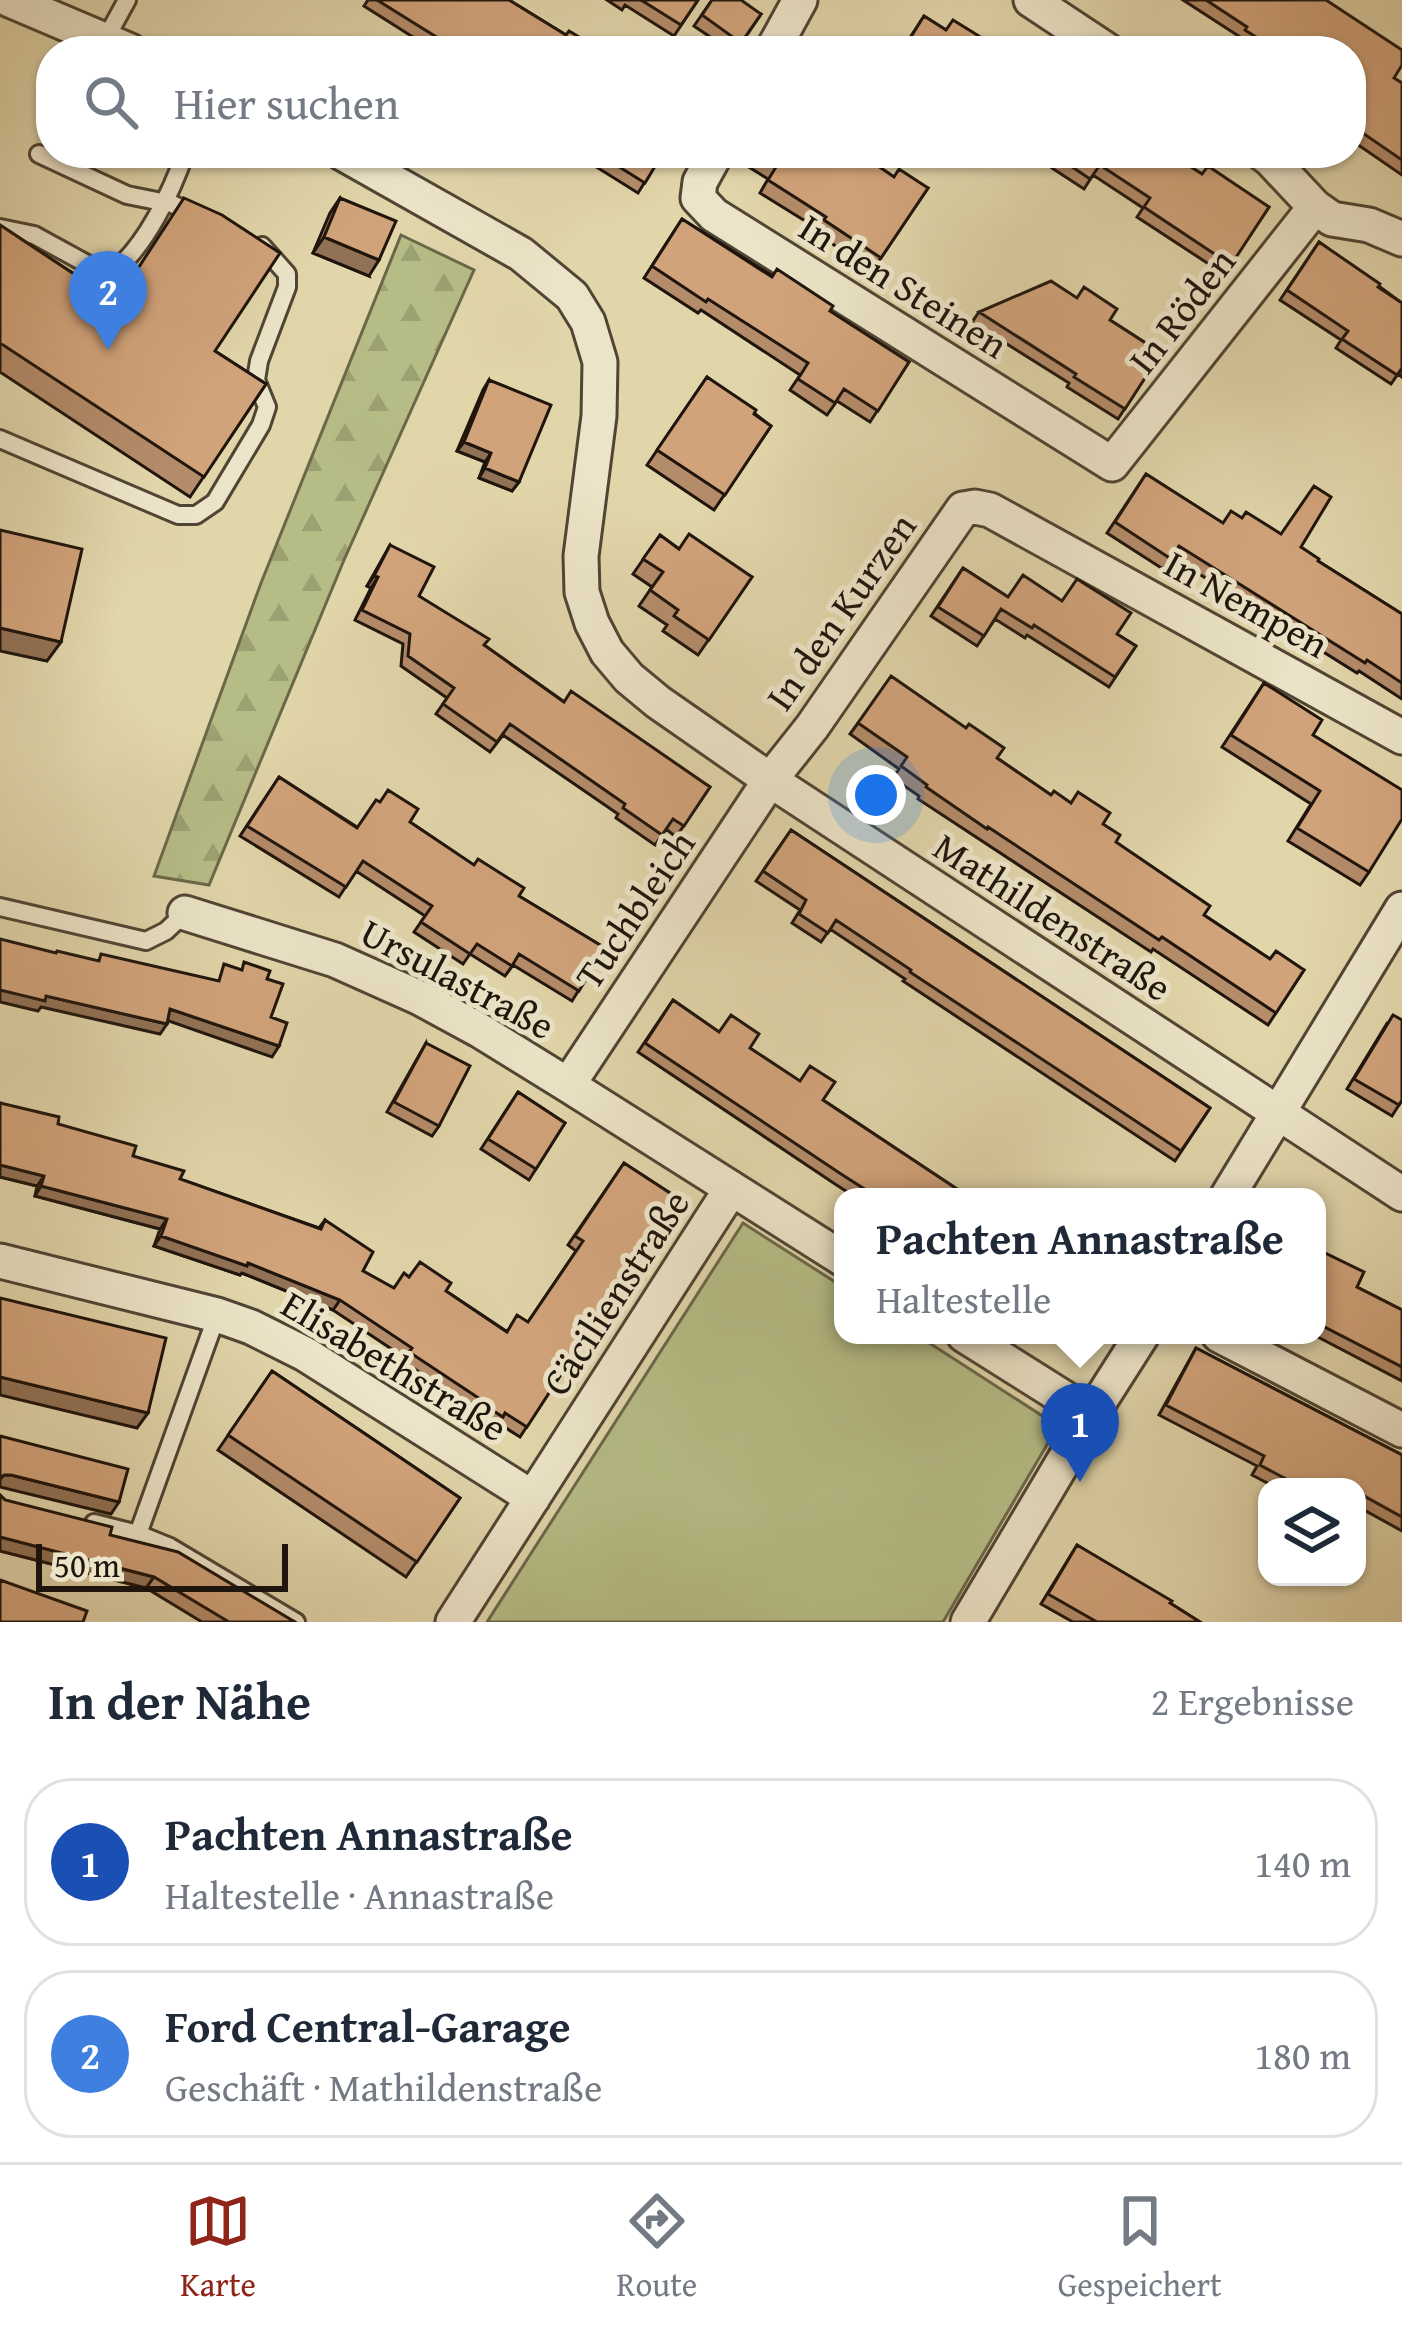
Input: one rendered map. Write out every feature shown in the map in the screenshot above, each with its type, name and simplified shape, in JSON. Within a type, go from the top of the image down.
[{"type":"street","points":[[10,0],[96,36]]},
{"type":"street","points":[[780,36],[800,0]]},
{"type":"street","points":[[1031,0],[1085,36]]},
{"type":"street","name":"Mathildenstraße","points":[[369,168],[521,254],[572,296],[588,322],[600,362],[599,416],[580,556],[582,592],[607,652],[629,678],[770,780],[1402,1194]]},
{"type":"street","name":"In den Steinen","points":[[708,168],[698,198],[714,215],[1112,464]]},
{"type":"street","points":[[1279,168],[1315,208],[1333,219],[1369,225],[1402,239]]},
{"type":"street","name":"In Röden","points":[[1112,464],[1315,208]]},
{"type":"street","name":"In den Kurzen","points":[[770,780],[963,508],[990,510],[1051,543]]},
{"type":"street","name":"In Nempen","points":[[1051,543],[1402,736]]},
{"type":"street","name":"Tuchbleich","points":[[568,1085],[770,780]]},
{"type":"street","points":[[1232,1188],[1402,909]]},
{"type":"street","name":"Ursulastraße","points":[[185,913],[335,960],[420,998],[568,1085],[834,1253]]},
{"type":"street","name":"Cäcilienstraße","points":[[453,1622],[731,1190]]},
{"type":"street","name":"Elisabethstraße","points":[[0,1261],[217,1315],[251,1328],[305,1354],[532,1498]]},
{"type":"street","points":[[978,1344],[1091,1415]]},
{"type":"street","points":[[968,1622],[1136,1344]]},
{"type":"street","points":[[1236,1344],[1402,1430]]},
{"type":"lane","points":[[120,36],[127,0]]},
{"type":"lane","points":[[69,168],[127,195],[208,220]]},
{"type":"lane","points":[[0,228],[34,235],[98,270],[115,270],[127,260],[165,203],[179,168]]},
{"type":"lane","points":[[0,439],[178,515],[196,515],[215,502],[261,424],[267,406],[256,380],[287,287],[287,274],[280,264],[266,248],[247,239]]},
{"type":"lane","name":"Ursulastraße","points":[[0,908],[146,941],[185,913]]},
{"type":"lane","points":[[138,1534],[217,1315]]},
{"type":"lane","points":[[69,1516],[170,1547],[296,1622]]},
{"type":"green space","points":[[401,235],[474,270],[344,560],[209,885],[154,876],[261,583]]},
{"type":"green space","points":[[743,1223],[834,1281],[834,1344],[931,1344],[1058,1426],[943,1622],[487,1622]]},
{"type":"building","points":[[377,0],[509,0],[566,35],[569,31],[577,36],[435,36]]},
{"type":"building","points":[[641,0],[698,0],[681,25]]},
{"type":"building","points":[[712,0],[741,0],[761,14],[746,36],[731,36],[702,15]]},
{"type":"building","points":[[1206,0],[1326,0],[1402,50],[1402,65],[1394,78],[1402,83],[1402,160],[1366,135],[1366,36],[1254,36]]},
{"type":"building","points":[[924,16],[946,30],[953,20],[979,36],[912,36]]},
{"type":"building","points":[[621,168],[654,168],[645,183]]},
{"type":"building","points":[[775,168],[881,168],[894,177],[899,169],[928,188],[881,258],[768,180]]},
{"type":"building","points":[[1074,168],[1098,168],[1090,179]]},
{"type":"building","points":[[1105,168],[1193,168],[1202,174],[1211,168],[1269,207],[1231,265],[1144,207],[1150,198]]},
{"type":"building","points":[[184,198],[222,215],[280,253],[215,351],[266,384],[204,477],[0,343],[0,225],[116,302]]},
{"type":"building","points":[[340,198],[396,221],[379,260],[324,237]]},
{"type":"building","points":[[682,219],[772,277],[777,269],[833,306],[830,311],[909,362],[878,411],[844,389],[835,403],[798,379],[808,363],[652,266]]},
{"type":"building","points":[[1319,242],[1402,303],[1402,368],[1397,375],[1342,339],[1348,331],[1287,290]]},
{"type":"building","points":[[1051,281],[1077,298],[1084,287],[1117,309],[1110,320],[1161,353],[1125,409],[979,312]]},
{"type":"building","points":[[707,377],[771,426],[725,495],[657,450]]},
{"type":"building","points":[[489,380],[551,405],[519,482],[485,468],[491,453],[464,442]]},
{"type":"building","points":[[1146,474],[1223,523],[1231,511],[1242,518],[1246,512],[1281,534],[1314,486],[1331,497],[1301,547],[1402,614],[1402,683],[1179,546],[1171,559],[1115,522]]},
{"type":"building","points":[[0,530],[82,549],[61,642],[0,628]]},
{"type":"building","points":[[689,534],[752,577],[709,640],[674,616],[678,610],[650,590],[663,572],[643,559],[660,535],[679,549]]},
{"type":"building","points":[[390,545],[434,567],[419,596],[489,639],[484,645],[564,702],[571,691],[710,787],[684,826],[673,819],[662,835],[510,724],[497,742],[443,704],[454,688],[408,656],[410,634],[362,610]]},
{"type":"building","points":[[963,568],[1008,597],[1023,575],[1062,601],[1077,579],[1131,613],[1117,634],[1136,646],[1115,677],[1001,609],[984,636],[938,607]]},
{"type":"building","points":[[891,676],[1004,748],[997,758],[1051,795],[1054,791],[1071,803],[1078,792],[1110,813],[1103,824],[1120,835],[1116,842],[1210,906],[1204,915],[1270,959],[1276,951],[1304,970],[1276,1013],[987,829],[901,766],[907,757],[858,723]]},
{"type":"building","points":[[1264,683],[1322,720],[1313,735],[1402,790],[1402,819],[1369,872],[1297,828],[1320,791],[1231,735]]},
{"type":"building","points":[[279,777],[357,828],[388,790],[418,809],[410,822],[474,865],[478,859],[524,888],[519,896],[605,948],[579,991],[519,954],[512,966],[477,944],[470,954],[421,922],[432,906],[363,861],[346,887],[247,826]]},
{"type":"building","points":[[791,830],[1210,1108],[1181,1151],[836,920],[828,933],[799,914],[806,900],[763,871]]},
{"type":"building","points":[[0,939],[99,961],[101,954],[219,981],[224,964],[242,970],[244,962],[270,971],[267,979],[283,984],[271,1017],[287,1023],[279,1046],[170,1009],[167,1024],[0,990]]},
{"type":"building","points":[[673,1000],[719,1032],[731,1015],[759,1034],[750,1048],[800,1081],[810,1066],[835,1082],[823,1100],[955,1188],[863,1188],[645,1043]]},
{"type":"building","points":[[1393,1015],[1402,1020],[1399,1105],[1354,1079]]},
{"type":"building","points":[[426,1043],[470,1066],[439,1126],[394,1102]]},
{"type":"building","points":[[518,1092],[565,1123],[536,1169],[488,1139]]},
{"type":"building","points":[[0,1103],[59,1117],[58,1124],[136,1146],[133,1156],[184,1171],[180,1179],[321,1229],[325,1220],[373,1252],[363,1271],[394,1288],[420,1262],[451,1283],[446,1291],[507,1332],[517,1315],[528,1322],[583,1241],[575,1236],[624,1163],[676,1197],[527,1427],[478,1401],[409,1352],[412,1348],[340,1300],[248,1263],[161,1236],[167,1219],[41,1186],[44,1176],[0,1165]]},
{"type":"building","points":[[1326,1253],[1364,1272],[1357,1287],[1402,1310],[1402,1367],[1326,1328]]},
{"type":"building","points":[[0,1298],[166,1338],[148,1413],[0,1377]]},
{"type":"building","points":[[1196,1348],[1402,1455],[1402,1517],[1366,1497],[1366,1478],[1284,1478],[1260,1465],[1264,1456],[1166,1405]]},
{"type":"building","points":[[272,1371],[460,1498],[417,1562],[228,1435]]},
{"type":"building","points":[[0,1436],[128,1469],[119,1502],[11,1475],[0,1479]]},
{"type":"building","points":[[0,1495],[112,1527],[110,1535],[178,1552],[295,1622],[229,1622],[154,1577],[0,1537]]},
{"type":"building","points":[[1077,1545],[1200,1622],[1097,1622],[1048,1594]]},
{"type":"building","points":[[0,1580],[87,1611],[83,1622],[0,1622]]},
{"type":"place","name":"Ford Central-Garage","points":[[108,350]]},
{"type":"place","name":"Pachten Annastraße","points":[[1080,1482]]}]
